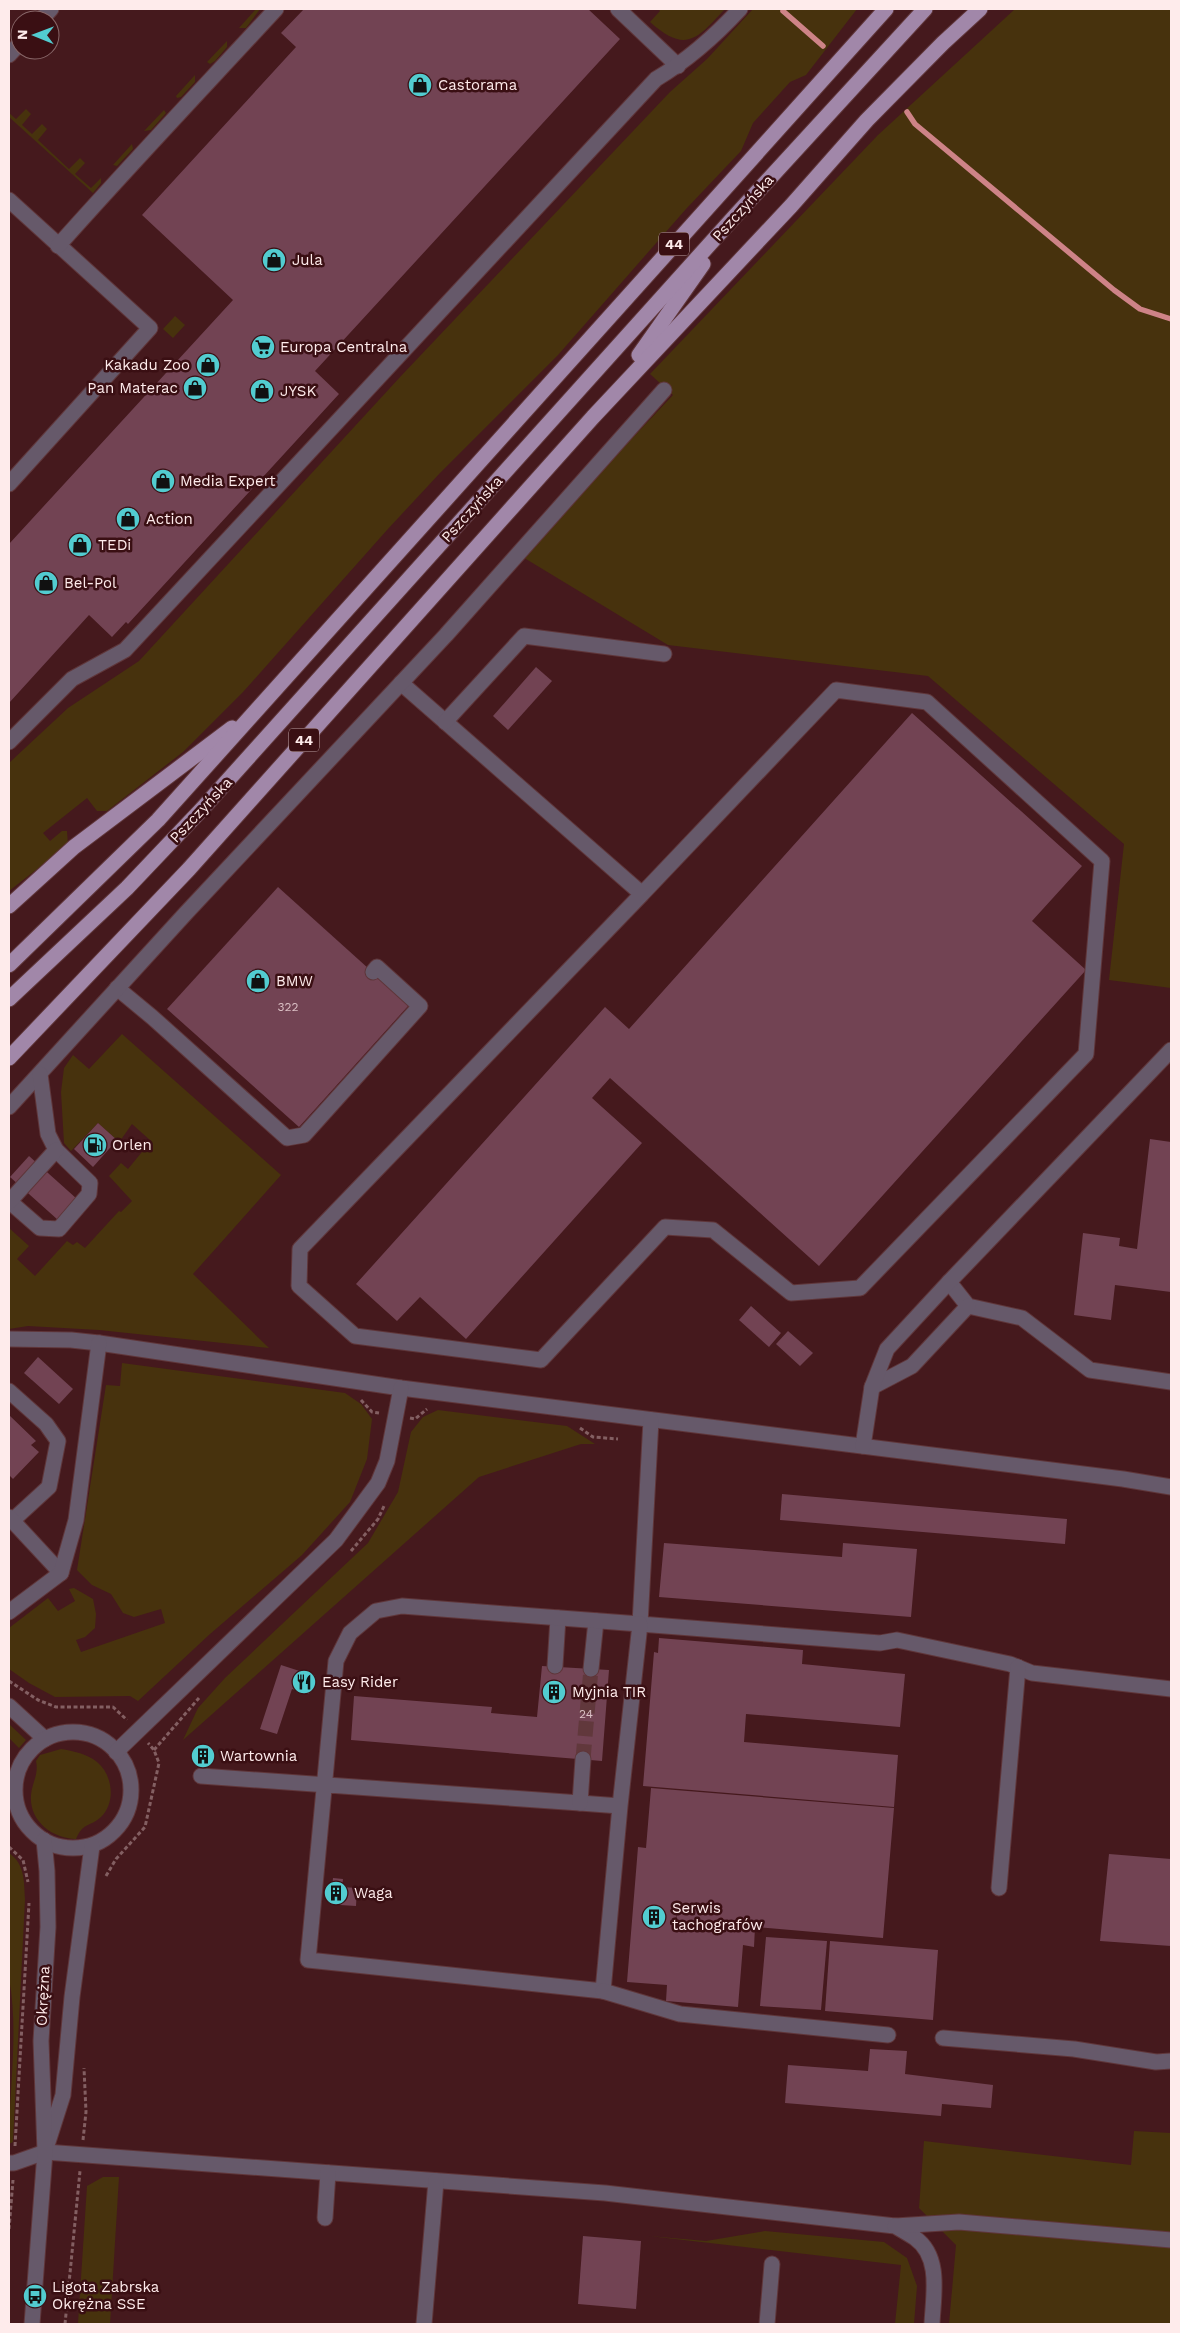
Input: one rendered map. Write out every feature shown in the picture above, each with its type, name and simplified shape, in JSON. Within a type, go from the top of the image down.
[{"type":"main road","name":"Pszczyńska","points":[[9,964],[158,820],[846,51],[886,9]]},
{"type":"main road","name":"Pszczyńska","points":[[9,999],[127,888],[202,809],[735,216],[925,9]]},
{"type":"main road","points":[[593,417],[812,182],[867,120],[980,9]]},
{"type":"main road","name":"44","points":[[9,1058],[189,869],[593,417],[660,328],[735,216]]},
{"type":"main road","name":"44","points":[[9,906],[74,847],[263,704]]},
{"type":"street","points":[[58,246],[116,180],[148,149],[276,9]]},
{"type":"street","points":[[618,9],[678,66]]},
{"type":"street","points":[[9,742],[72,679],[125,650],[649,86],[656,79],[678,66],[719,32],[740,9]]},
{"type":"street","points":[[9,200],[150,328],[9,484]]},
{"type":"street","points":[[9,1107],[400,683],[664,390]]},
{"type":"street","points":[[445,722],[524,636],[664,654]]},
{"type":"street","points":[[400,683],[642,894]]},
{"type":"street","points":[[836,690],[927,702],[1102,861],[1086,1054],[860,1288],[791,1293],[713,1230],[665,1227],[542,1360],[355,1336],[299,1286],[300,1248],[642,894],[836,690]]},
{"type":"street","points":[[117,988],[152,1016],[287,1138],[304,1135],[420,1006],[378,968],[373,972]]},
{"type":"street","points":[[863,1446],[872,1387],[887,1349],[948,1282],[1171,1050]]},
{"type":"street","points":[[40,1074],[48,1134],[56,1150],[90,1182],[89,1194],[59,1229],[40,1228],[9,1201],[56,1150]]},
{"type":"street","points":[[948,1282],[968,1306],[1022,1318],[1090,1370],[1171,1382]]},
{"type":"street","points":[[872,1387],[912,1366],[968,1306]]},
{"type":"street","points":[[9,1339],[71,1340],[99,1343],[402,1388],[1123,1479],[1171,1487]]},
{"type":"street","points":[[9,1612],[61,1573],[76,1520],[99,1343]]},
{"type":"street","points":[[116,1752],[336,1540],[378,1483],[387,1461],[402,1388]]},
{"type":"street","points":[[9,1391],[46,1424],[58,1441],[49,1487],[11,1518],[35,1547],[61,1573]]},
{"type":"street","points":[[603,1991],[620,1806],[640,1624],[651,1420]]},
{"type":"street","points":[[888,2035],[680,2014],[603,1991],[308,1960],[336,1661],[350,1634],[376,1611],[402,1606],[880,1643],[897,1640],[1018,1667],[1032,1673],[1171,1689]]},
{"type":"street","points":[[555,1666],[558,1618]]},
{"type":"street","points":[[591,1669],[596,1621]]},
{"type":"street","points":[[999,1888],[1018,1667]]},
{"type":"street","points":[[9,1706],[45,1739]]},
{"type":"street","points":[[63,1733],[82,1733],[101,1740],[116,1752],[126,1767],[130,1785],[129,1804],[122,1821],[110,1835],[92,1846],[74,1849],[57,1846],[44,1840],[29,1828],[13,1808],[19,1768],[29,1752],[45,1739],[63,1733]]},
{"type":"street","points":[[580,1803],[583,1759]]},
{"type":"street","points":[[9,1768],[15,1788]]},
{"type":"street","points":[[201,1776],[620,1806]]},
{"type":"street","name":"Okrężna","points":[[32,2324],[45,2152],[41,2041],[48,1927],[47,1871],[44,1840]]},
{"type":"street","name":"Okrężna","points":[[45,2152],[63,2095],[72,1997],[92,1846]]},
{"type":"street","points":[[943,2038],[1074,2049],[1156,2062],[1171,2061]]},
{"type":"street","points":[[12,2163],[45,2152],[605,2193],[895,2226],[959,2222],[1171,2240]]},
{"type":"street","points":[[325,2218],[328,2173]]},
{"type":"street","points":[[424,2324],[436,2181]]},
{"type":"street","points":[[895,2226],[917,2239],[929,2256],[935,2276],[932,2324]]},
{"type":"street","points":[[767,2324],[772,2264]]},
{"type":"path","points":[[9,1847],[23,1860],[28,1885]]},
{"type":"path","points":[[9,2229],[29,1901]]},
{"type":"shaded area","points":[[256,9],[260,9],[246,28],[239,28]]},
{"type":"shaded area","points":[[658,9],[725,9],[698,35],[682,40],[662,32],[650,22],[660,11]]},
{"type":"shaded area","points":[[753,9],[857,9],[806,75],[790,82],[753,123],[741,151],[686,209],[558,355],[440,473],[243,692],[183,752],[107,811],[97,811],[87,798],[43,833],[50,841],[62,831],[67,831],[68,845],[9,891],[9,763],[68,708],[139,661],[401,376],[670,92],[707,59]]},
{"type":"shaded area","points":[[1015,9],[1171,9],[1171,988],[1109,980],[1124,844],[928,676],[668,645],[521,556],[673,395],[650,374],[878,135]]},
{"type":"shaded area","points":[[227,41],[227,47],[215,61],[210,64],[207,62]]},
{"type":"shaded area","points":[[195,75],[195,82],[181,97],[177,98],[176,96]]},
{"type":"shaded area","points":[[26,109],[31,114],[22,125],[32,134],[42,124],[47,129],[38,140],[69,169],[80,158],[85,163],[75,174],[91,188],[101,178],[101,183],[93,193],[9,117],[9,113],[16,119]]},
{"type":"shaded area","points":[[164,110],[166,113],[151,130],[144,131]]},
{"type":"shaded area","points":[[132,144],[133,149],[117,166],[113,165]]},
{"type":"shaded area","points":[[175,316],[185,325],[173,338],[163,329]]},
{"type":"shaded area","points":[[122,1034],[281,1175],[193,1274],[269,1348],[99,1330],[28,1326],[9,1329],[9,1228],[29,1246],[17,1259],[35,1276],[67,1241],[73,1245],[77,1242],[85,1248],[119,1211],[121,1212],[132,1201],[109,1176],[121,1163],[128,1169],[151,1141],[132,1124],[120,1141],[98,1123],[71,1151],[64,1143],[61,1092],[64,1068],[73,1055],[89,1069]]},
{"type":"shaded area","points":[[122,1363],[345,1393],[361,1404],[372,1419],[367,1459],[350,1502],[302,1555],[210,1634],[138,1701],[130,1696],[55,1697],[29,1683],[9,1669],[9,1628],[48,1598],[58,1611],[75,1601],[69,1589],[74,1588],[93,1599],[96,1614],[95,1628],[85,1637],[76,1640],[81,1652],[165,1623],[161,1609],[134,1617],[123,1613],[111,1594],[92,1585],[77,1570],[106,1385],[120,1386]]},
{"type":"shaded area","points":[[438,1410],[567,1426],[595,1444],[581,1444],[479,1477],[183,1740],[198,1708],[225,1678],[368,1543],[398,1492],[411,1432],[423,1417]]},
{"type":"shaded area","points":[[9,1724],[26,1740],[19,1748],[9,1738]]},
{"type":"shaded area","points":[[61,1749],[85,1755],[97,1762],[106,1774],[111,1789],[111,1797],[106,1811],[97,1820],[87,1825],[76,1839],[59,1835],[44,1826],[38,1820],[31,1804],[31,1795],[37,1770],[36,1761],[40,1755]]},
{"type":"shaded area","points":[[9,1853],[18,1862],[23,1873],[25,1899],[13,2142],[9,2144],[13,2019],[9,1978]]},
{"type":"shaded area","points":[[1134,2131],[1171,2133],[1171,2324],[949,2324],[956,2245],[919,2208],[924,2141],[1131,2165]]},
{"type":"shaded area","points":[[103,2177],[119,2177],[110,2324],[78,2324],[87,2186]]},
{"type":"shaded area","points":[[765,2231],[884,2242],[907,2258],[917,2286],[914,2324],[895,2324],[901,2265],[649,2236],[706,2241]]},
{"type":"building","name":"Europa Centralna","points":[[304,9],[588,9],[620,39],[315,371],[339,394],[128,624],[126,622],[112,637],[89,615],[9,703],[9,544],[233,300],[142,215],[296,47],[281,33]]},
{"type":"building","points":[[536,667],[552,681],[508,730],[493,716]]},
{"type":"building","points":[[912,713],[1082,866],[1032,921],[1086,970],[819,1266],[610,1078],[592,1098],[642,1143],[466,1339],[420,1297],[397,1321],[356,1284],[605,1007],[629,1029]]},
{"type":"building","points":[[278,887],[409,1005],[299,1127],[167,1009]]},
{"type":"building","name":"Orlen","points":[[98,1123],[117,1140],[93,1167],[74,1149]]},
{"type":"building","points":[[1150,1139],[1171,1142],[1171,1292],[1115,1285],[1111,1320],[1074,1315],[1083,1233],[1120,1238],[1119,1246],[1137,1249]]},
{"type":"building","points":[[29,1156],[77,1199],[58,1220],[10,1177]]},
{"type":"building","points":[[751,1306],[781,1333],[769,1347],[739,1320]]},
{"type":"building","points":[[788,1331],[813,1353],[800,1366],[776,1344]]},
{"type":"building","points":[[38,1357],[73,1389],[59,1404],[24,1373]]},
{"type":"building","points":[[9,1415],[36,1441],[31,1445],[39,1452],[13,1479],[9,1475]]},
{"type":"building","points":[[782,1494],[1067,1519],[1065,1544],[780,1520]]},
{"type":"building","points":[[664,1543],[842,1557],[843,1543],[917,1549],[911,1617],[659,1597]]},
{"type":"building","points":[[659,1638],[803,1650],[802,1664],[905,1674],[900,1727],[746,1714],[744,1742],[898,1755],[894,1807],[643,1786],[654,1652],[658,1653]]},
{"type":"building","points":[[281,1665],[315,1676],[309,1694],[292,1689],[277,1734],[260,1729]]},
{"type":"building","points":[[542,1666],[609,1670],[602,1761],[351,1740],[354,1696],[492,1707],[491,1713],[537,1717]]},
{"type":"building","name":"Wartownia","points":[[197,1748],[211,1749],[210,1765],[196,1764]]},
{"type":"building","points":[[651,1788],[894,1808],[883,1938],[755,1927],[754,1947],[743,1945],[738,2007],[666,2001],[667,1985],[627,1982],[638,1847],[646,1848]]},
{"type":"building","points":[[1109,1854],[1171,1859],[1171,1946],[1100,1941]]},
{"type":"building","points":[[333,1878],[343,1879],[342,1887],[357,1888],[356,1906],[340,1905],[341,1901],[331,1900]]},
{"type":"building","points":[[766,1937],[827,1941],[821,2010],[760,2006]]},
{"type":"building","points":[[830,1941],[938,1950],[933,2020],[825,2011]]},
{"type":"building","points":[[870,2049],[907,2051],[905,2074],[993,2085],[991,2108],[942,2104],[941,2116],[785,2103],[788,2065],[868,2071]]},
{"type":"building","points":[[583,2236],[641,2241],[636,2309],[578,2304]]},
{"type":"waterway","points":[[783,11],[823,46]]},
{"type":"waterway","points":[[907,112],[915,124],[1114,290],[1140,309],[1171,319]]},
{"type":"tunnel","points":[[583,1759],[591,1669]]},
{"type":"place","name":"Castorama","points":[[420,85]]},
{"type":"place","name":"Jula","points":[[274,260]]},
{"type":"place","name":"Europa Centralna","points":[[263,347]]},
{"type":"place","name":"Kakadu Zoo","points":[[208,365]]},
{"type":"place","name":"Pan Materac","points":[[195,388]]},
{"type":"place","name":"JYSK","points":[[262,391]]},
{"type":"place","name":"Media Expert","points":[[163,481]]},
{"type":"place","name":"Action","points":[[128,519]]},
{"type":"place","name":"TEDi","points":[[80,545]]},
{"type":"place","name":"Bel-Pol","points":[[46,583]]},
{"type":"place","name":"BMW","points":[[258,981]]},
{"type":"place","name":"Orlen","points":[[95,1145]]},
{"type":"place","name":"Easy Rider","points":[[304,1682]]},
{"type":"place","name":"Myjnia TIR","points":[[554,1692]]},
{"type":"place","name":"Wartownia","points":[[203,1756]]},
{"type":"place","name":"Waga","points":[[336,1893]]},
{"type":"place","name":"Serwis tachografów","points":[[654,1917]]},
{"type":"place","name":"Ligota Zabrska Okrężna SSE","points":[[35,2296]]}]
